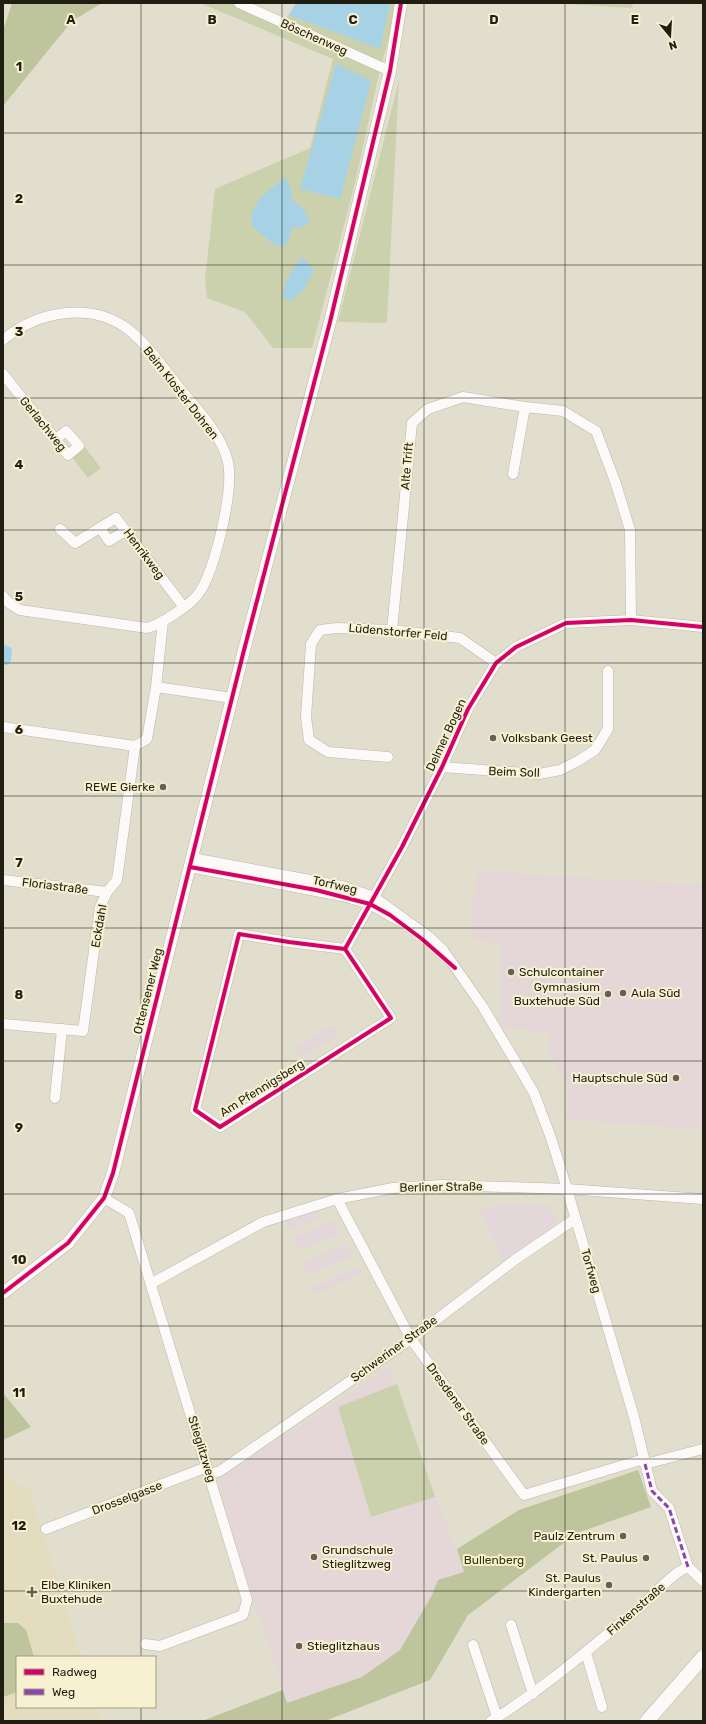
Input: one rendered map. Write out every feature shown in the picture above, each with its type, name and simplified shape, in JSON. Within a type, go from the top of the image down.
[{"type":"main road","points":[[647,1721],[703,1658]]},
{"type":"street","name":"Böschenweg","points":[[239,3],[390,70]]},
{"type":"street","name":"Ottensener Weg","points":[[3,1293],[68,1242],[104,1198],[116,1161],[243,654],[330,322],[390,70],[401,3]]},
{"type":"street","name":"Beim Kloster Dohren","points":[[3,340],[10,334],[50,315],[83,312],[98,315],[127,329],[147,347],[215,435],[223,448],[228,462],[228,493],[208,578],[198,595],[163,622],[147,628],[61,617],[20,610],[9,603],[3,596]]},
{"type":"street","name":"Gerlachweg","points":[[3,374],[68,455],[79,446],[66,431],[56,440]]},
{"type":"street","name":"Alte Trift","points":[[392,630],[412,423],[428,408],[463,397],[525,407],[563,411],[596,431],[616,484],[630,530],[631,620]]},
{"type":"street","points":[[513,474],[525,407]]},
{"type":"street","name":"Henrikweg","points":[[100,528],[116,518],[183,606]]},
{"type":"street","points":[[60,530],[75,543],[100,528],[109,541],[125,531]]},
{"type":"street","name":"Delmer Bogen","points":[[372,900],[442,767],[468,709],[496,663],[516,647],[566,623],[631,620],[703,627]]},
{"type":"street","points":[[3,727],[135,746],[147,739],[156,687],[163,622]]},
{"type":"street","name":"Lüdenstorfer Feld","points":[[388,757],[328,752],[309,740],[306,717],[311,644],[320,630],[337,628],[392,630],[460,638],[496,663]]},
{"type":"street","name":"Beim Soll","points":[[442,767],[539,774],[560,770],[578,761],[594,750],[608,729],[608,671]]},
{"type":"street","points":[[156,687],[232,698]]},
{"type":"street","name":"Eckdahl","points":[[3,1024],[83,1032],[100,907],[107,892],[117,880],[135,746]]},
{"type":"street","name":"Torfweg","points":[[191,862],[342,886],[372,900],[422,939],[455,968],[483,1007],[534,1093],[551,1138],[567,1189],[634,1418],[652,1491],[669,1508],[688,1567],[703,1581]]},
{"type":"street","name":"Floriastraße","points":[[3,880],[107,892]]},
{"type":"street","points":[[345,949],[372,900]]},
{"type":"street","name":"Am Pfennigsberg","points":[[239,934],[345,949],[391,1018],[220,1127],[196,1110],[239,934]]},
{"type":"street","points":[[55,1098],[62,1029]]},
{"type":"street","name":"Berliner Straße","points":[[152,1283],[263,1222],[337,1199],[393,1188],[442,1185],[567,1189],[703,1199]]},
{"type":"street","name":"Stieglitzweg","points":[[104,1198],[129,1213],[152,1283],[247,1600],[243,1615],[160,1646],[145,1644]]},
{"type":"street","name":"Dresdener Straße","points":[[337,1199],[411,1339],[524,1495],[644,1462]]},
{"type":"street","name":"Schweriner Straße","points":[[208,1470],[220,1471],[411,1339],[516,1259],[575,1218]]},
{"type":"street","points":[[644,1462],[703,1449]]},
{"type":"street","name":"Drosselgasse","points":[[46,1529],[208,1470]]},
{"type":"street","name":"Finkenstraße","points":[[473,1645],[494,1719],[533,1694],[586,1653],[666,1584],[678,1570],[688,1567]]},
{"type":"street","points":[[511,1625],[533,1694]]},
{"type":"street","points":[[586,1653],[602,1707]]},
{"type":"shaded area","points":[[476,871],[703,885],[703,1129],[567,1120],[568,1084],[549,1055],[549,1032],[504,1028],[500,1022],[501,945],[470,938]]},
{"type":"shaded area","points":[[332,1025],[339,1035],[301,1057],[295,1047]]},
{"type":"shaded area","points":[[500,1203],[550,1205],[558,1225],[504,1263],[480,1211]]},
{"type":"shaded area","points":[[316,1209],[320,1217],[289,1231],[286,1222]]},
{"type":"shaded area","points":[[334,1220],[340,1234],[299,1251],[293,1238]]},
{"type":"shaded area","points":[[347,1243],[353,1256],[307,1276],[302,1263]]},
{"type":"shaded area","points":[[360,1266],[363,1273],[314,1295],[311,1288]]},
{"type":"shaded area","points":[[389,1367],[464,1572],[438,1580],[432,1595],[400,1650],[362,1677],[287,1703],[250,1588],[237,1567],[218,1479]]},
{"type":"shaded area","name":"Elbe Kliniken Buxtehude","points":[[3,1470],[31,1494],[81,1656],[16,1656],[16,1708],[97,1708],[101,1721],[3,1721]]},
{"type":"green space","points":[[12,3],[102,3],[72,21],[3,106],[3,31]]},
{"type":"green space","points":[[200,3],[239,3],[284,23],[296,3],[398,3],[379,74],[355,183],[312,348],[273,348],[245,312],[207,298],[205,279],[215,189],[310,148],[333,59]]},
{"type":"green space","points":[[551,3],[633,3],[632,8]]},
{"type":"green space","points":[[399,80],[387,323],[338,322]]},
{"type":"green space","points":[[84,446],[101,468],[88,478],[71,456]]},
{"type":"green space","points":[[397,1384],[435,1497],[371,1517],[338,1407]]},
{"type":"green space","points":[[3,1393],[31,1427],[3,1440]]},
{"type":"green space","name":"Bullenberg","points":[[638,1470],[651,1507],[577,1533],[468,1615],[430,1680],[325,1721],[202,1721],[283,1690],[287,1703],[362,1677],[400,1650],[432,1595],[438,1580],[464,1572],[457,1549],[519,1510]]},
{"type":"green space","points":[[4,1623],[18,1623],[26,1630],[34,1656],[16,1656],[16,1692],[3,1697]]},
{"type":"water","points":[[296,3],[390,3],[380,49],[289,15]]},
{"type":"water","points":[[336,64],[371,81],[340,199],[300,189]]},
{"type":"water","points":[[285,177],[291,188],[292,199],[304,210],[310,222],[302,227],[292,228],[289,240],[284,247],[272,243],[252,226],[251,214],[260,198]]},
{"type":"water","points":[[301,258],[308,262],[314,271],[304,289],[291,301],[282,296],[283,291],[289,276]]},
{"type":"water","points":[[3,644],[12,648],[11,661],[7,665],[3,665]]},
{"type":"marked path","points":[[645,1464],[652,1491],[669,1508],[688,1567]]},
{"type":"cycle path","points":[[3,1293],[68,1243],[104,1198],[113,1173],[243,654],[330,322],[390,71],[401,3]]},
{"type":"cycle path","points":[[345,949],[391,1018],[220,1127],[195,1110],[239,934],[345,949],[402,847],[442,767],[468,709],[496,663],[516,647],[566,623],[631,620],[703,627]]},
{"type":"cycle path","points":[[190,867],[316,890],[370,904],[390,915],[422,939],[455,968]]},
{"type":"place","name":"Volksbank Geest","points":[[493,738]]},
{"type":"place","name":"REWE Gierke","points":[[163,787]]},
{"type":"place","name":"Schulcontainer","points":[[511,972]]},
{"type":"place","name":"Aula Süd","points":[[623,993]]},
{"type":"place","name":"Gymnasium Buxtehude Süd","points":[[608,994]]},
{"type":"place","name":"Hauptschule Süd","points":[[676,1078]]},
{"type":"place","name":"Paulz Zentrum","points":[[623,1536]]},
{"type":"place","name":"Grundschule Stieglitzweg","points":[[314,1557]]},
{"type":"place","name":"St. Paulus","points":[[646,1558]]},
{"type":"place","name":"St. Paulus Kindergarten","points":[[609,1585]]},
{"type":"place","name":"Elbe Kliniken Buxtehude","points":[[32,1592]]},
{"type":"place","name":"Stieglitzhaus","points":[[299,1646]]}]
